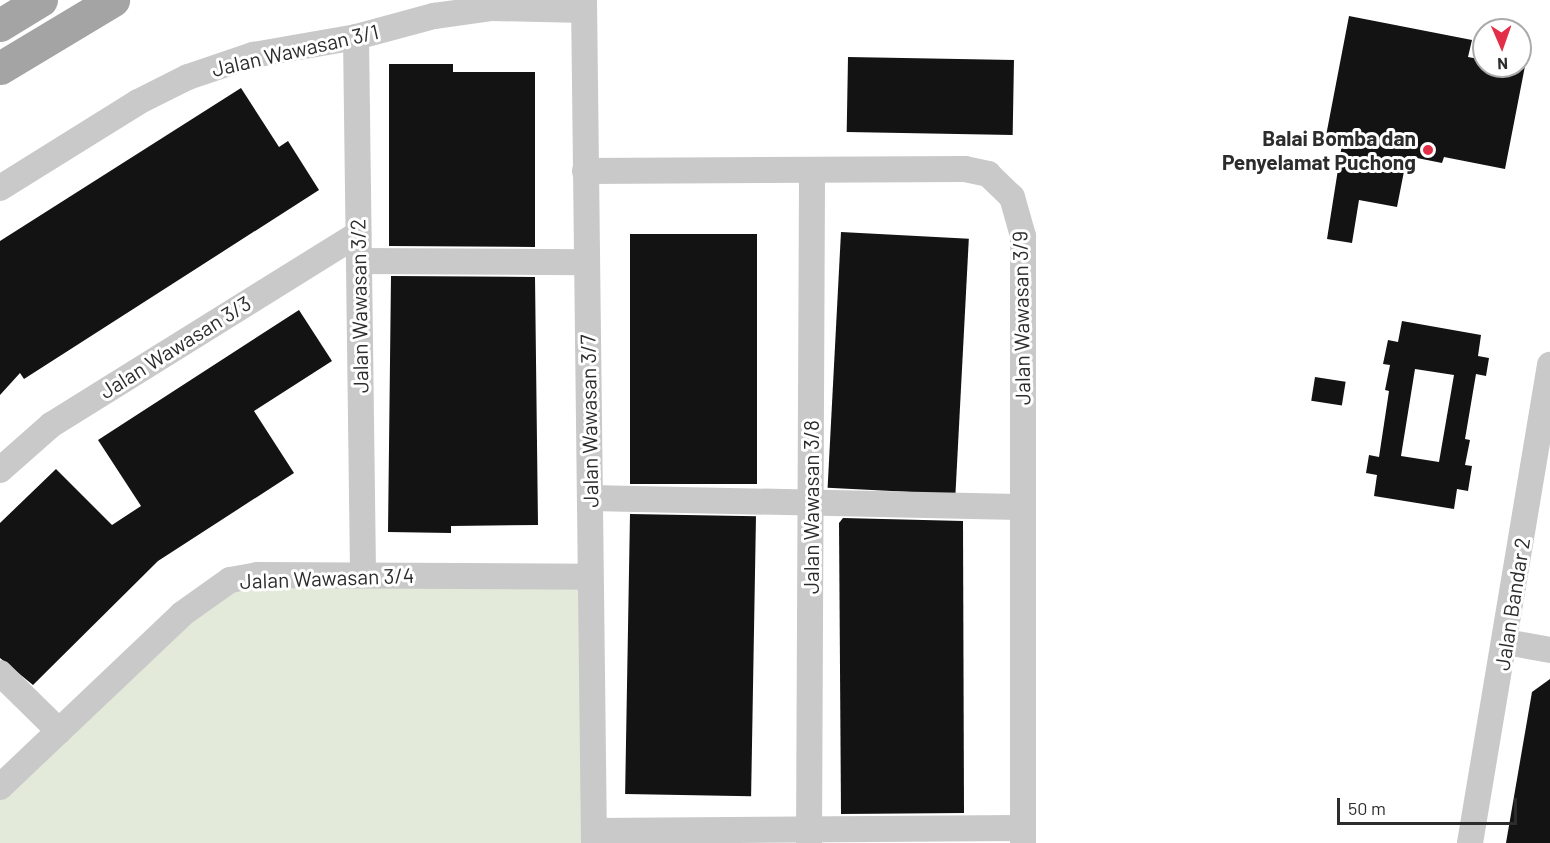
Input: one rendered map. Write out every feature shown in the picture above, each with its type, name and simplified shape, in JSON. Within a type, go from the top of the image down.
[{"type":"main road","points":[[0,25],[40,0]]},
{"type":"main road","points":[[0,68],[113,0]]},
{"type":"street","name":"Jalan Wawasan 3/1","points":[[0,188],[188,77],[253,55],[356,37],[434,16],[492,8],[584,5]]},
{"type":"street","name":"Jalan Wawasan 3/7","points":[[584,5],[594,837]]},
{"type":"street","name":"Jalan Wawasan 3/2","points":[[356,37],[363,574]]},
{"type":"street","name":"Jalan Wawasan 3/9","points":[[585,171],[965,170],[988,174],[1012,197],[1023,236],[1023,835]]},
{"type":"street","name":"Jalan Wawasan 3/8","points":[[809,837],[813,171]]},
{"type":"street","name":"Jalan Wawasan 3/3","points":[[0,470],[51,425],[358,234]]},
{"type":"street","points":[[359,261],[586,262]]},
{"type":"street","name":"Jalan Bandar 2","points":[[1470,843],[1506,642],[1550,365]]},
{"type":"street","points":[[590,498],[811,500],[1022,507]]},
{"type":"street","name":"Jalan Wawasan 3/4","points":[[0,787],[182,614],[230,580],[257,575],[363,574],[590,577]]},
{"type":"street","points":[[1506,642],[1550,650]]},
{"type":"street","points":[[0,673],[59,731]]},
{"type":"street","points":[[594,837],[1023,835]]},
{"type":"green space","points":[[590,577],[591,843],[0,843],[0,787],[230,580]]},
{"type":"building","points":[[1349,16],[1472,40],[1468,57],[1472,58],[1472,78],[1523,78],[1505,169],[1444,157],[1442,163],[1407,156],[1397,207],[1359,200],[1352,243],[1327,239],[1342,144],[1325,141]]},
{"type":"building","points":[[848,57],[1014,60],[1013,135],[847,132]]},
{"type":"building","points":[[389,64],[453,64],[453,72],[535,72],[535,247],[389,246]]},
{"type":"building","points":[[241,88],[279,147],[288,141],[319,190],[24,379],[20,373],[0,395],[0,241]]},
{"type":"building","points":[[841,232],[969,239],[955,494],[828,488]]},
{"type":"building","points":[[630,234],[757,234],[757,484],[630,484]]},
{"type":"building","points":[[391,276],[535,277],[538,525],[451,526],[451,533],[388,532]]},
{"type":"building","points":[[299,310],[332,361],[254,411],[294,473],[158,561],[33,685],[0,658],[0,523],[56,469],[112,525],[141,506],[98,440]]},
{"type":"building","points":[[1402,321],[1481,335],[1478,356],[1489,358],[1486,376],[1476,374],[1465,439],[1470,440],[1465,465],[1472,466],[1468,491],[1457,489],[1454,509],[1374,496],[1377,475],[1366,473],[1369,455],[1379,457],[1389,391],[1385,390],[1390,365],[1383,364],[1388,340],[1398,342]],"holes":[[[1415,369],[1454,375],[1439,462],[1401,456]]]},
{"type":"building","points":[[1315,377],[1346,382],[1342,406],[1311,401]]},
{"type":"building","points":[[630,514],[756,516],[751,796],[625,794]]},
{"type":"building","points":[[843,518],[963,521],[964,813],[841,814],[839,523]]},
{"type":"building","points":[[1550,679],[1550,843],[1506,843],[1532,692]]},
{"type":"place","name":"Balai Bomba dan Penyelamat Puchong","points":[[1428,150]]}]
